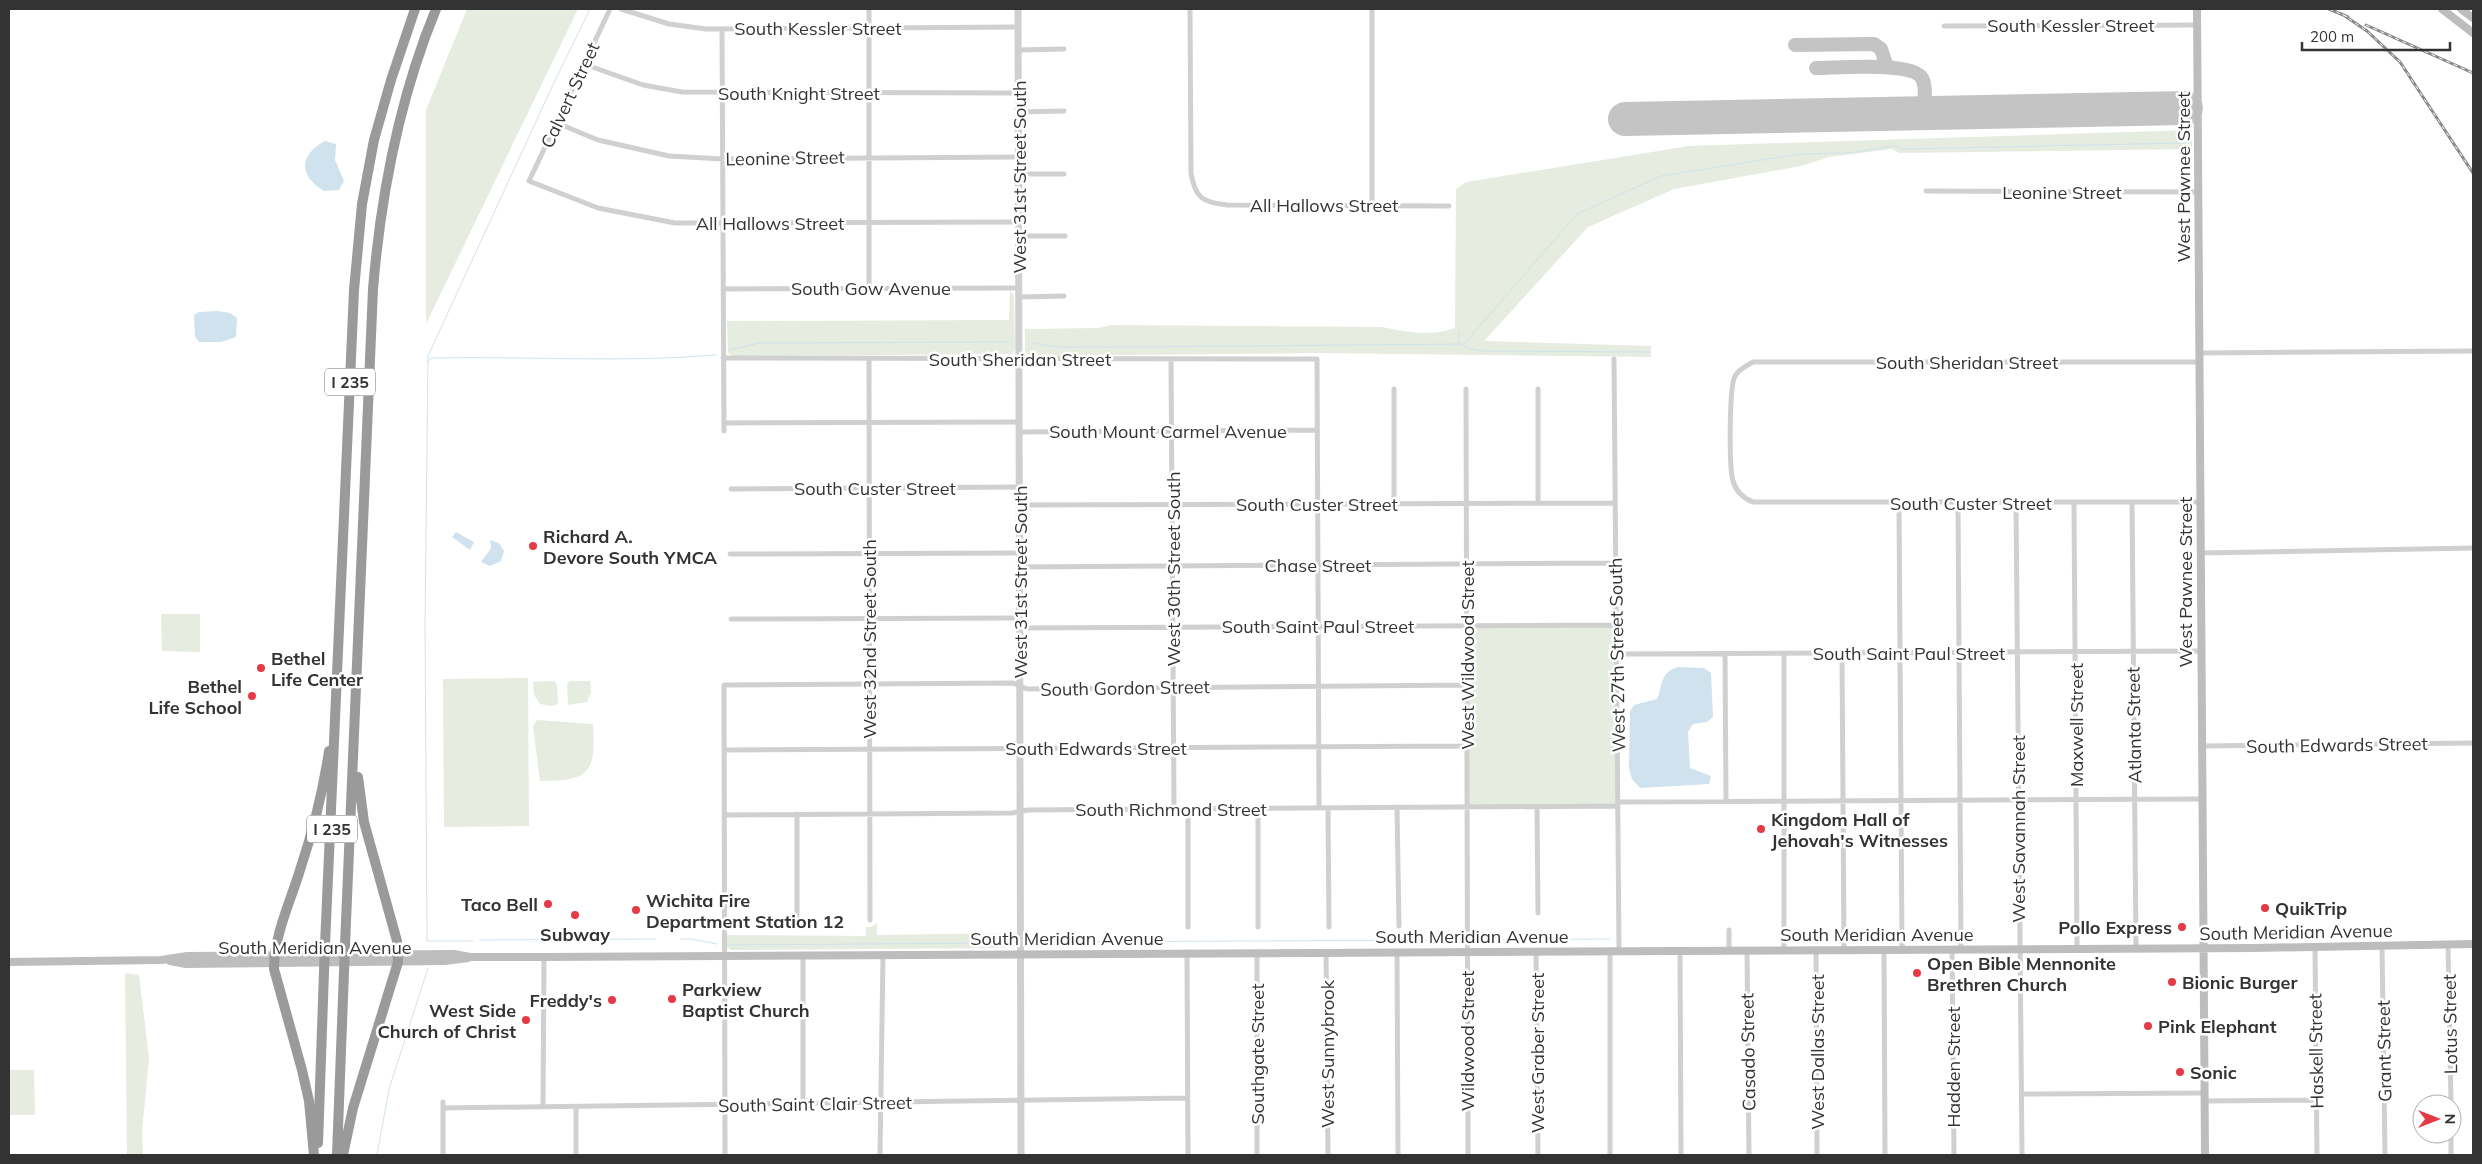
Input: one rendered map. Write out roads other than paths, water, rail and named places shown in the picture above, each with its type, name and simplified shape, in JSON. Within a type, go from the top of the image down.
[{"type":"highway","name":"I 235","points":[[318,1155],[324,972],[354,290],[362,204],[383,106],[415,9]]},
{"type":"highway","name":"I 235","points":[[337,1155],[371,335],[378,233],[385,184],[399,120],[414,68],[436,9]]},
{"type":"highway","points":[[314,1155],[307,1093],[274,959],[279,934],[312,833],[322,793],[336,712]]},
{"type":"highway","points":[[342,1155],[355,1100],[398,958],[364,822],[355,731]]},
{"type":"main road","name":"West Pawnee Street","points":[[2197,9],[2205,1155]]},
{"type":"main road","points":[[2442,9],[2473,33]]},
{"type":"main road","points":[[2461,9],[2473,18]]},
{"type":"main road","name":"South Meridian Avenue","points":[[9,962],[161,960],[186,964],[274,959],[398,958],[454,954],[470,957],[803,956],[1536,950],[2204,948],[2473,944]]},
{"type":"street","name":"Calvert Street","points":[[529,181],[610,9]]},
{"type":"street","name":"South Kessler Street","points":[[621,9],[677,26],[722,28],[1018,27]]},
{"type":"street","points":[[869,9],[869,288]]},
{"type":"street","name":"West 31st Street South","points":[[1018,9],[1021,1155]]},
{"type":"street","name":"All Hallows Street","points":[[1190,9],[1191,173],[1193,187],[1201,198],[1210,204],[1228,205],[1449,206]]},
{"type":"street","points":[[1372,9],[1372,206]]},
{"type":"street","name":"South Kessler Street","points":[[1944,26],[2197,25]]},
{"type":"street","points":[[722,28],[724,431]]},
{"type":"street","points":[[1018,50],[1064,49]]},
{"type":"street","name":"South Knight Street","points":[[584,64],[653,88],[682,92],[722,94],[1018,93]]},
{"type":"street","points":[[1018,112],[1064,111]]},
{"type":"street","name":"Leonine Street","points":[[557,123],[598,140],[669,156],[723,159],[1018,157]]},
{"type":"street","points":[[1018,174],[1064,174]]},
{"type":"street","name":"All Hallows Street","points":[[529,181],[577,201],[625,215],[675,223],[869,224],[1018,222]]},
{"type":"street","name":"Leonine Street","points":[[1926,191],[2198,192]]},
{"type":"street","points":[[1019,236],[1065,236]]},
{"type":"street","name":"South Gow Avenue","points":[[724,289],[1019,288]]},
{"type":"street","points":[[1019,297],[1064,296]]},
{"type":"street","points":[[2199,353],[2473,351]]},
{"type":"street","name":"South Sheridan Street","points":[[724,358],[1317,359],[1317,430]]},
{"type":"street","name":"West 32nd Street South","points":[[869,359],[870,920]]},
{"type":"street","name":"West 30th Street South","points":[[1171,359],[1174,808]]},
{"type":"street","name":"West 27th Street South","points":[[1614,359],[1619,950]]},
{"type":"street","name":"South Sheridan Street","points":[[1743,497],[1732,478],[1731,394],[1733,381],[1738,371],[1750,364],[1759,362],[2199,362]]},
{"type":"street","points":[[1394,389],[1394,504]]},
{"type":"street","points":[[1538,389],[1538,503]]},
{"type":"street","name":"West Wildwood Street","points":[[1466,390],[1468,807]]},
{"type":"street","points":[[724,424],[1019,422]]},
{"type":"street","points":[[1317,430],[1319,808]]},
{"type":"street","name":"South Mount Carmel Avenue","points":[[1019,432],[1317,430]]},
{"type":"street","name":"South Custer Street","points":[[731,489],[1019,487]]},
{"type":"street","name":"South Custer Street","points":[[1743,497],[1760,503],[2200,502]]},
{"type":"street","name":"Atlanta Street","points":[[2132,502],[2136,948]]},
{"type":"street","name":"South Custer Street","points":[[1019,505],[1615,503]]},
{"type":"street","points":[[1899,503],[1902,949]]},
{"type":"street","points":[[1958,503],[1961,948]]},
{"type":"street","name":"West Savannah Street","points":[[2016,503],[2022,1155]]},
{"type":"street","name":"Maxwell Street","points":[[2074,503],[2077,948]]},
{"type":"street","points":[[2200,553],[2473,548]]},
{"type":"street","points":[[730,554],[1020,553]]},
{"type":"street","name":"Chase Street","points":[[1020,567],[1616,563]]},
{"type":"street","points":[[730,619],[1020,618]]},
{"type":"street","name":"South Saint Paul Street","points":[[1020,628],[1616,625]]},
{"type":"street","name":"South Saint Paul Street","points":[[1617,654],[2201,651]]},
{"type":"street","points":[[1842,653],[1844,949]]},
{"type":"street","points":[[1725,654],[1726,801]]},
{"type":"street","points":[[1784,654],[1784,949]]},
{"type":"street","name":"South Gordon Street","points":[[725,750],[724,685],[1013,683],[1027,689],[1467,685]]},
{"type":"street","name":"South Edwards Street","points":[[2202,746],[2473,743]]},
{"type":"street","name":"South Edwards Street","points":[[725,750],[1468,746]]},
{"type":"street","points":[[725,750],[725,1155]]},
{"type":"street","name":"South Richmond Street","points":[[724,815],[1012,813],[1020,810],[1174,808],[1537,807],[1726,801],[2202,798]]},
{"type":"street","points":[[1397,807],[1399,926]]},
{"type":"street","name":"Wildwood Street","points":[[1468,807],[1468,1155]]},
{"type":"street","points":[[1537,807],[1538,914]]},
{"type":"street","points":[[1188,808],[1188,927]]},
{"type":"street","points":[[1258,808],[1258,927]]},
{"type":"street","points":[[1328,808],[1329,927]]},
{"type":"street","points":[[797,814],[797,922]]},
{"type":"street","points":[[1729,930],[1729,949]]},
{"type":"street","name":"Lotus Street","points":[[2448,945],[2451,1094]]},
{"type":"street","name":"Grant Street","points":[[2382,946],[2385,1155]]},
{"type":"street","name":"Haskell Street","points":[[2315,947],[2317,1155]]},
{"type":"street","name":"Casado Street","points":[[1747,949],[1749,1155]]},
{"type":"street","name":"West Dallas Street","points":[[1816,949],[1817,1155]]},
{"type":"street","points":[[1884,949],[1885,1155]]},
{"type":"street","name":"Hadden Street","points":[[1952,949],[1954,1155]]},
{"type":"street","name":"West Graber Street","points":[[1536,950],[1538,1155]]},
{"type":"street","points":[[1610,950],[1610,1155]]},
{"type":"street","points":[[1680,950],[1681,1155]]},
{"type":"street","points":[[1397,951],[1398,1155]]},
{"type":"street","points":[[1186,952],[1188,1155]]},
{"type":"street","name":"Southgate Street","points":[[1256,952],[1257,1155]]},
{"type":"street","name":"West Sunnybrook","points":[[1326,952],[1328,1155]]},
{"type":"street","points":[[880,1155],[883,955]]},
{"type":"street","points":[[803,956],[803,1104]]},
{"type":"street","points":[[543,1107],[544,957]]},
{"type":"street","points":[[2022,1094],[2317,1100]]},
{"type":"street","name":"South Saint Clair Street","points":[[443,1155],[443,1105],[576,1107],[1187,1098]]},
{"type":"street","points":[[576,1107],[576,1155]]},
{"type":"water","points":[[325,141],[336,144],[335,160],[344,181],[339,190],[324,191],[316,185],[306,172],[306,159],[310,152]]},
{"type":"water","points":[[218,311],[230,313],[237,318],[236,337],[221,342],[199,342],[195,336],[194,315],[199,312]]},
{"type":"water","points":[[456,532],[474,542],[470,550],[452,537]]},
{"type":"water","points":[[490,540],[499,543],[504,551],[501,561],[490,566],[481,562],[491,548]]},
{"type":"water","points":[[1679,667],[1704,668],[1711,673],[1713,717],[1707,722],[1693,724],[1688,732],[1690,768],[1711,776],[1709,784],[1640,788],[1632,779],[1629,768],[1630,711],[1634,705],[1657,699],[1665,675]]},
{"type":"waterway","points":[[473,941],[427,941],[425,624],[428,356],[590,9]]},
{"type":"waterway","points":[[1463,345],[1577,214],[1661,176],[1800,154],[1848,153],[1893,146],[1902,149],[2185,143]]},
{"type":"waterway","points":[[1459,332],[1459,344]]},
{"type":"waterway","points":[[730,350],[759,343],[1008,342]]},
{"type":"waterway","points":[[1033,343],[1055,347],[1462,344],[1467,348],[1483,351],[1649,352]]},
{"type":"waterway","points":[[428,361],[432,358],[645,359],[716,355]]},
{"type":"waterway","points":[[480,940],[655,939]]},
{"type":"waterway","points":[[681,939],[717,944]]},
{"type":"waterway","points":[[1473,940],[1610,939]]},
{"type":"waterway","points":[[1036,942],[1465,940]]},
{"type":"waterway","points":[[728,945],[1006,943]]},
{"type":"waterway","points":[[377,1155],[389,1089],[428,968]]},
{"type":"railway","points":[[2329,9],[2348,17]]},
{"type":"railway","points":[[2342,14],[2367,31],[2400,62],[2473,173]]},
{"type":"railway","points":[[2366,25],[2473,73]]},
{"type":"place","name":"Richard A. Devore South YMCA","points":[[533,546]]},
{"type":"place","name":"Bethel Life Center","points":[[261,668]]},
{"type":"place","name":"Bethel Life School","points":[[252,696]]},
{"type":"place","name":"Kingdom Hall of Jehovah's Witnesses","points":[[1761,829]]},
{"type":"place","name":"Taco Bell","points":[[548,904]]},
{"type":"place","name":"QuikTrip","points":[[2265,908]]},
{"type":"place","name":"Wichita Fire Department Station 12","points":[[636,910]]},
{"type":"place","name":"Subway","points":[[575,915]]},
{"type":"place","name":"Pollo Express","points":[[2182,927]]},
{"type":"place","name":"Open Bible Mennonite Brethren Church","points":[[1917,973]]},
{"type":"place","name":"Bionic Burger","points":[[2172,982]]},
{"type":"place","name":"Parkview Baptist Church","points":[[672,999]]},
{"type":"place","name":"Freddy's","points":[[612,1000]]},
{"type":"place","name":"West Side Church of Christ","points":[[526,1020]]},
{"type":"place","name":"Pink Elephant","points":[[2148,1026]]},
{"type":"place","name":"Sonic","points":[[2180,1072]]}]
